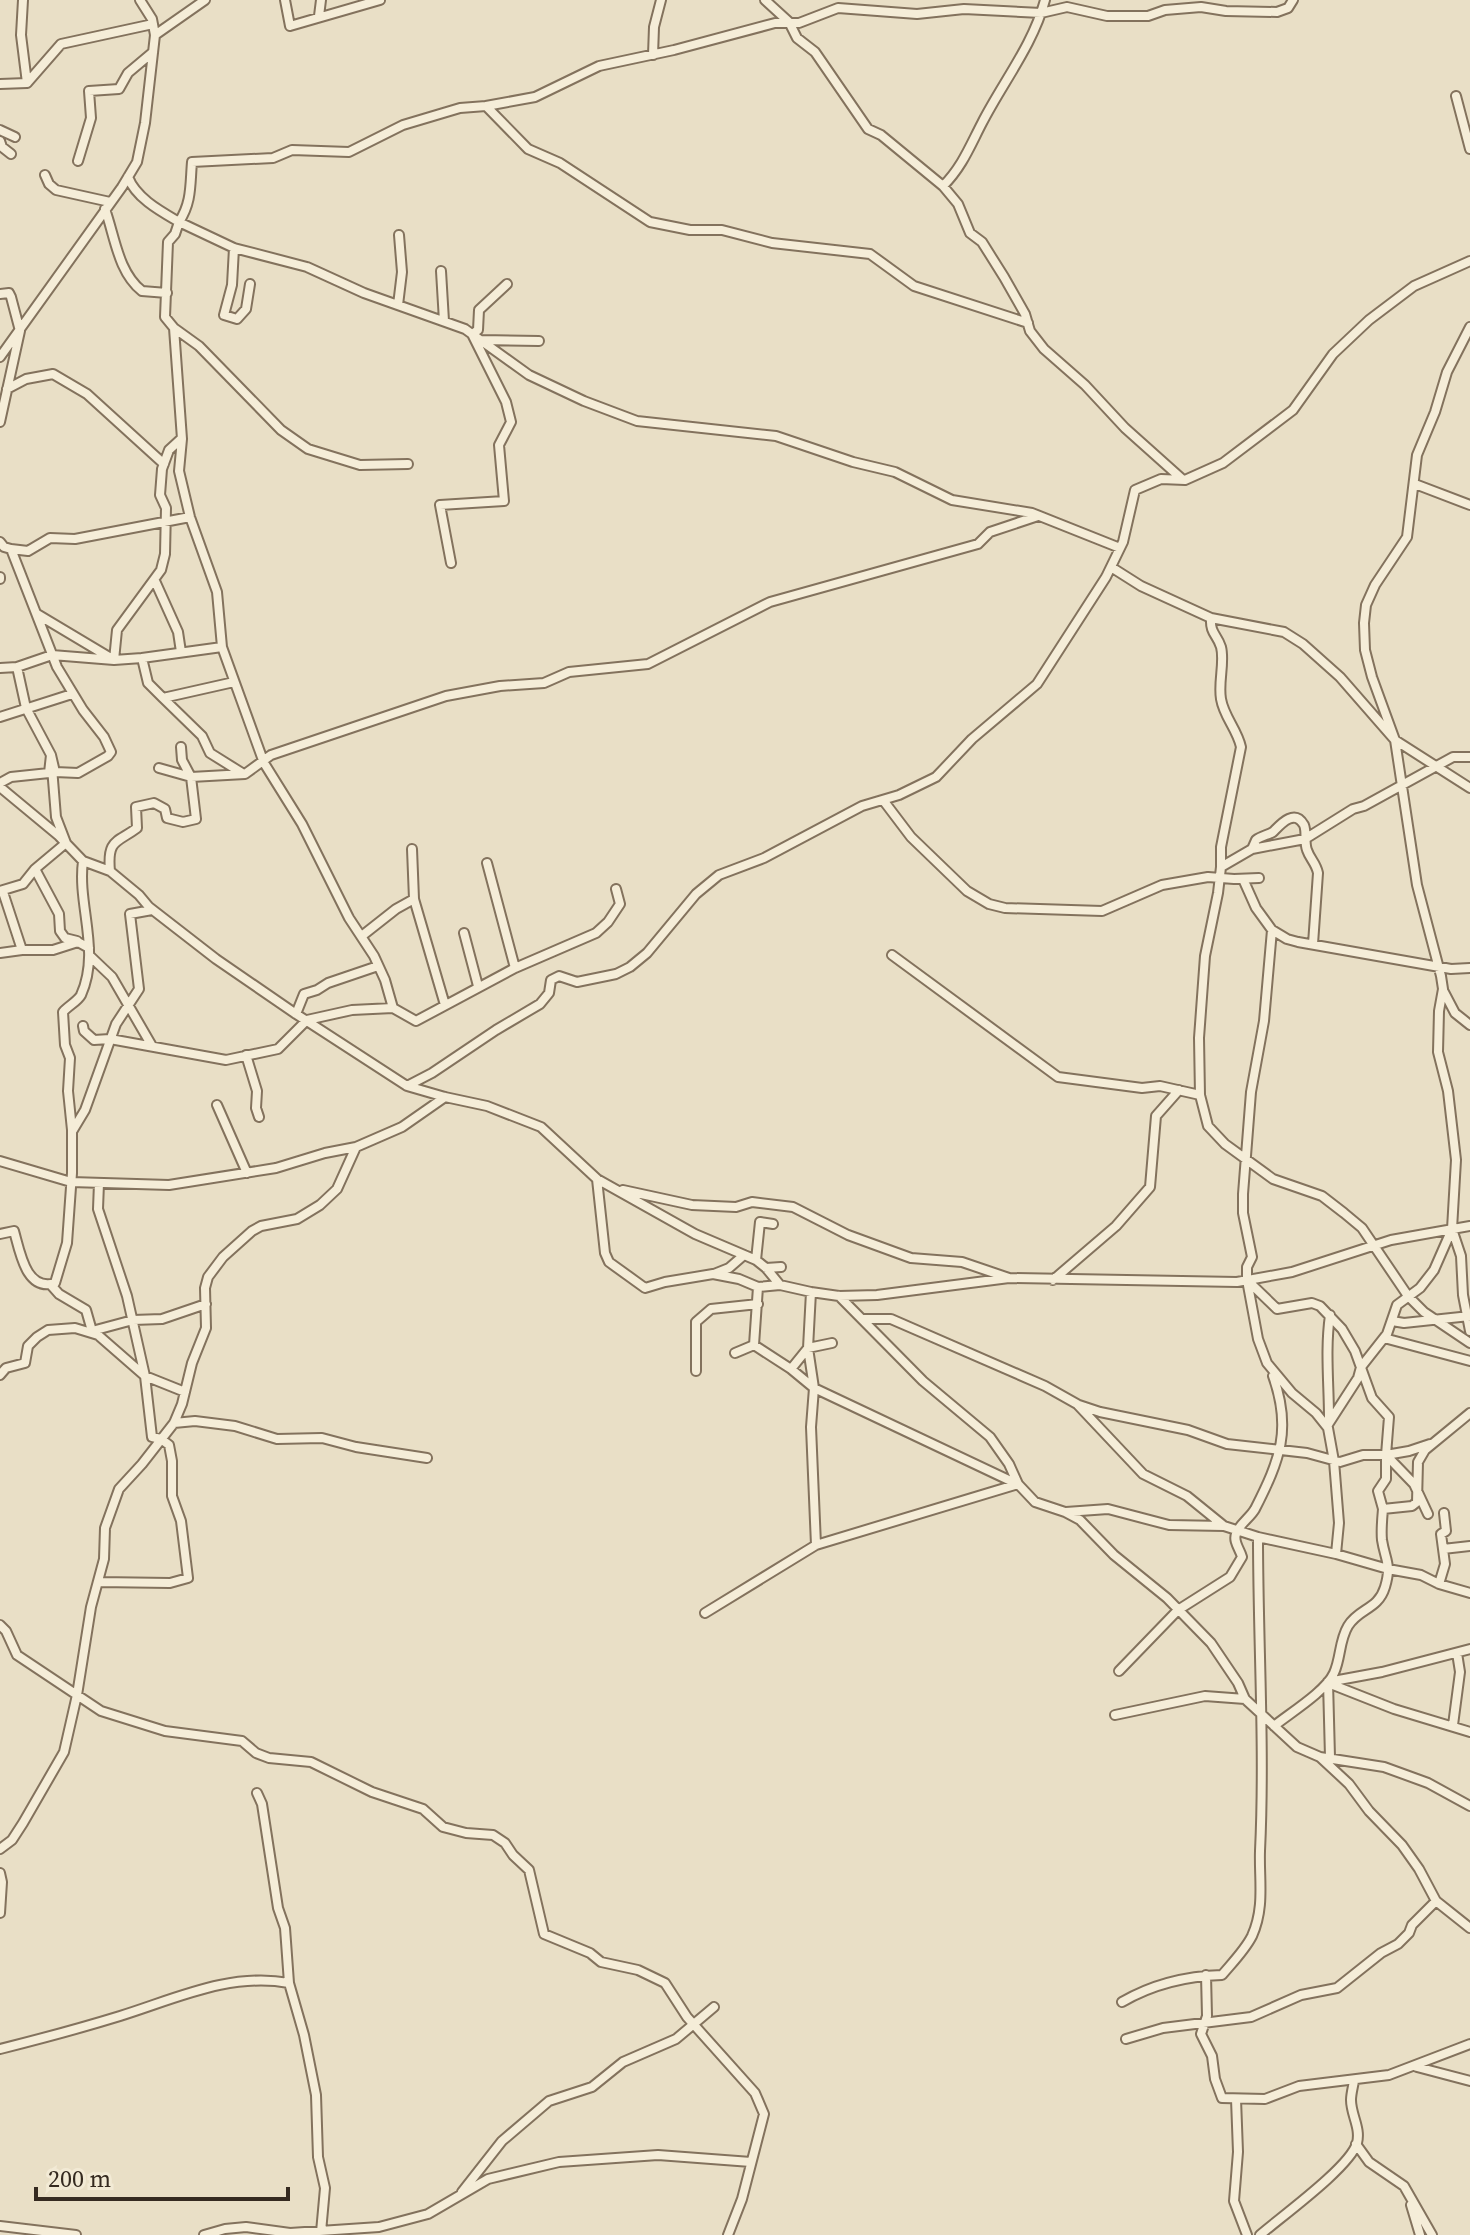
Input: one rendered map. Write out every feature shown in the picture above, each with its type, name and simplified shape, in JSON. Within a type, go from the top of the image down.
[{"type":"street","points":[[23,0],[21,35],[27,83]]},
{"type":"street","points":[[155,35],[205,0]]},
{"type":"street","points":[[285,0],[290,26],[380,0]]},
{"type":"street","points":[[319,16],[321,0]]},
{"type":"street","points":[[653,55],[654,27],[661,0]]},
{"type":"street","points":[[765,0],[789,22],[797,38],[815,52],[868,129],[881,135],[943,186],[958,204],[970,233],[982,242],[1016,296],[1030,331],[1044,349],[1183,480]]},
{"type":"street","points":[[831,0],[838,8]]},
{"type":"street","points":[[943,186],[959,170],[983,121],[1010,78],[1045,0]]},
{"type":"street","points":[[408,464],[360,465],[308,449],[281,430],[199,346],[174,328],[165,317],[168,242],[188,208],[192,162],[273,158],[292,150],[349,152],[403,125],[460,108],[535,97],[599,66],[775,23],[799,23],[838,8],[917,14],[964,9],[1041,13],[1067,7],[1107,16],[1148,16],[1165,10],[1201,7],[1277,12],[1288,8],[1293,0]]},
{"type":"street","points":[[0,357],[137,162],[145,123],[155,35],[141,1]]},
{"type":"street","points":[[0,84],[27,83],[61,44],[153,24]]},
{"type":"street","points":[[78,161],[91,118],[89,91],[119,89],[128,73],[153,51]]},
{"type":"street","points":[[1456,96],[1470,149]]},
{"type":"street","points":[[486,106],[528,149],[560,163],[650,222],[690,230],[722,230],[772,243],[870,254],[914,286],[1028,323]]},
{"type":"street","points":[[0,130],[15,137]]},
{"type":"street","points":[[0,141],[11,154]]},
{"type":"street","points":[[45,175],[56,190],[107,206]]},
{"type":"street","points":[[128,177],[132,188],[144,200],[179,222],[234,248],[307,267],[364,293],[444,321],[472,334],[529,375],[637,421],[776,436],[853,462],[895,472],[952,500],[1038,516],[1120,548]]},
{"type":"street","points":[[107,206],[118,254],[130,280],[142,291],[167,293]]},
{"type":"street","points":[[398,305],[402,272],[399,235]]},
{"type":"street","points":[[234,248],[232,285],[224,315],[237,319],[246,309],[250,284]]},
{"type":"street","points":[[407,1086],[540,1004],[549,993],[551,980],[559,976],[577,982],[591,980],[630,967],[647,953],[696,894],[719,875],[764,858],[862,806],[936,777],[972,739],[1037,684],[1111,567],[1120,548],[1135,490],[1161,479],[1183,480],[1223,463],[1293,410],[1333,354],[1355,332],[1414,286],[1470,261]]},
{"type":"street","points":[[441,271],[444,321]]},
{"type":"street","points":[[472,334],[478,330],[479,310],[507,284]]},
{"type":"street","points":[[0,294],[9,293],[20,331],[0,422]]},
{"type":"street","points":[[1470,327],[1447,372],[1417,455],[1407,537],[1375,585],[1366,605],[1364,623],[1365,650],[1372,677],[1395,740],[1417,885],[1443,989],[1455,1013],[1470,1025]]},
{"type":"street","points":[[174,328],[182,439],[179,471],[190,517],[217,592],[222,647],[264,763],[309,837],[349,918],[363,935],[393,1008]]},
{"type":"street","points":[[451,563],[440,505],[504,501],[499,445],[511,422],[506,402],[472,334]]},
{"type":"street","points":[[480,340],[539,341]]},
{"type":"street","points":[[7,389],[26,379],[53,374],[87,394],[164,464]]},
{"type":"street","points":[[114,660],[117,630],[155,581],[165,554],[166,508],[160,495],[164,464],[169,450],[182,439]]},
{"type":"street","points":[[1415,484],[1470,505]]},
{"type":"street","points":[[159,768],[191,777],[245,774],[271,755],[331,732],[446,696],[500,686],[544,683],[569,672],[648,664],[770,602],[978,544],[990,532],[1038,516]]},
{"type":"street","points":[[4,547],[28,551],[50,538],[75,539],[190,517]]},
{"type":"street","points":[[4,547],[37,614],[52,655],[72,694],[104,737],[110,754],[75,773],[55,772],[51,755],[26,708],[17,667]]},
{"type":"street","points":[[1111,567],[1141,586],[1211,618],[1284,632],[1303,644],[1340,677],[1395,740],[1470,788]]},
{"type":"street","points":[[155,581],[178,632],[181,652]]},
{"type":"street","points":[[37,614],[114,660]]},
{"type":"street","points":[[1211,618],[1210,629],[1222,650],[1218,683],[1223,709],[1238,734],[1241,747],[1221,847],[1218,893],[1205,956],[1198,1063],[1200,1095],[1208,1126],[1273,1179],[1322,1196],[1362,1228],[1408,1296],[1470,1343]]},
{"type":"street","points":[[0,668],[17,667],[52,655],[114,660],[222,647]]},
{"type":"street","points":[[142,658],[148,683],[202,736],[210,753],[245,774]]},
{"type":"street","points":[[163,698],[234,682]]},
{"type":"street","points":[[0,717],[72,694]]},
{"type":"street","points":[[110,871],[112,846],[122,834],[134,831],[139,824],[136,807],[154,803],[165,809],[167,818],[183,822],[196,819],[191,777],[182,760],[181,747]]},
{"type":"street","points":[[51,755],[49,773],[11,777],[0,785],[83,861],[110,871],[152,910],[216,959],[407,1086],[487,1106],[541,1127],[597,1179],[695,1234],[756,1260],[780,1285]]},
{"type":"street","points":[[51,755],[56,817],[66,843]]},
{"type":"street","points":[[1221,867],[1252,849],[1305,839],[1318,828],[1453,757],[1470,757]]},
{"type":"street","points":[[883,800],[911,837],[967,891],[989,904],[1005,908],[1102,911],[1150,889],[1208,877],[1259,878]]},
{"type":"street","points":[[1252,849],[1256,840],[1272,833],[1282,821],[1293,817],[1305,827],[1307,850],[1316,863],[1318,873],[1313,944]]},
{"type":"street","points":[[22,950],[1,892],[23,884],[35,869],[66,843]]},
{"type":"street","points":[[412,849],[414,899],[445,1005]]},
{"type":"street","points":[[0,1234],[14,1231],[24,1265],[36,1283],[55,1283],[67,1243],[71,1182],[70,1058],[65,1045],[63,1012],[81,997],[90,952],[84,893],[80,883],[83,861]]},
{"type":"street","points":[[487,863],[515,968]]},
{"type":"street","points":[[35,869],[59,914],[60,931],[65,938],[78,942],[105,968],[152,1046]]},
{"type":"street","points":[[1243,879],[1256,908],[1272,930],[1287,939],[1451,969],[1470,968]]},
{"type":"street","points":[[83,1026],[94,1040],[110,1039],[226,1060],[278,1049],[307,1020],[352,1010],[393,1008],[416,1021],[478,986],[596,933],[620,904],[616,889]]},
{"type":"street","points":[[363,935],[414,899]]},
{"type":"street","points":[[72,1130],[85,1110],[116,1024],[139,989],[130,914],[152,910]]},
{"type":"street","points":[[1119,1671],[1178,1610],[1230,1577],[1242,1557],[1236,1543],[1237,1530],[1253,1512],[1281,1452],[1284,1423],[1281,1397],[1258,1339],[1247,1280],[1247,1267],[1252,1257],[1243,1213],[1251,1092],[1264,1021],[1272,930]]},
{"type":"street","points":[[464,933],[478,986]]},
{"type":"street","points":[[0,953],[53,950],[78,942]]},
{"type":"street","points":[[892,955],[1058,1077],[1142,1088],[1160,1086],[1200,1095]]},
{"type":"street","points":[[296,1014],[304,994],[378,966]]},
{"type":"street","points":[[1328,1423],[1358,1378],[1361,1367],[1384,1338],[1397,1305],[1420,1288],[1434,1270],[1452,1229],[1456,1160],[1452,1113],[1438,1052],[1443,989]]},
{"type":"street","points":[[246,1055],[257,1091],[259,1117]]},
{"type":"street","points":[[1053,1280],[1116,1226],[1150,1187],[1156,1116],[1179,1090]]},
{"type":"street","points":[[0,1161],[71,1182],[169,1185],[247,1173],[356,1147],[389,1135],[445,1097]]},
{"type":"street","points":[[217,1105],[247,1173]]},
{"type":"street","points":[[0,1849],[12,1840],[64,1752],[77,1695],[85,1637],[104,1559],[105,1528],[119,1489],[174,1423],[206,1328],[208,1277],[238,1242],[261,1226],[297,1219],[320,1205],[337,1189],[356,1147]]},
{"type":"street","points":[[597,1179],[605,1253],[609,1262],[645,1288],[713,1274],[729,1268],[744,1255]]},
{"type":"street","points":[[99,1183],[98,1209],[133,1320],[145,1376],[152,1437],[169,1445],[172,1496],[181,1521],[188,1578],[170,1583],[99,1582]]},
{"type":"street","points":[[614,1188],[692,1205],[736,1207],[752,1202],[793,1207],[848,1235],[911,1258],[962,1262],[1009,1278]]},
{"type":"street","points":[[756,1260],[760,1222],[773,1224]]},
{"type":"street","points":[[713,1274],[739,1279],[758,1287],[780,1285],[839,1296],[908,1292],[1009,1278],[1247,1280],[1292,1272],[1373,1245],[1470,1226]]},
{"type":"street","points":[[1452,1229],[1461,1256],[1470,1331]]},
{"type":"street","points":[[766,1268],[781,1267]]},
{"type":"street","points":[[1247,1280],[1277,1309],[1312,1303],[1330,1315],[1342,1329],[1372,1398],[1389,1417],[1386,1479],[1378,1491],[1383,1509],[1383,1546],[1388,1552],[1386,1586],[1379,1603],[1349,1623],[1328,1682],[1274,1726]]},
{"type":"street","points":[[51,1285],[59,1294],[86,1310],[92,1331],[145,1376],[185,1392]]},
{"type":"street","points":[[754,1345],[758,1287]]},
{"type":"street","points":[[811,1292],[808,1348],[814,1388],[811,1427],[816,1545]]},
{"type":"street","points":[[839,1296],[923,1381],[990,1437],[1009,1464],[1018,1484],[1035,1502],[1080,1520],[1211,1643],[1245,1699],[1260,1716],[1297,1747],[1320,1757],[1349,1784],[1369,1811],[1402,1845],[1436,1901],[1470,1928]]},
{"type":"street","points":[[0,1375],[6,1368],[25,1363],[28,1346],[48,1330],[75,1328],[92,1331],[133,1320],[162,1319],[206,1304]]},
{"type":"street","points":[[696,1371],[696,1322],[711,1309],[758,1304]]},
{"type":"street","points":[[1330,1315],[1326,1359],[1330,1390],[1328,1423],[1339,1523],[1336,1554]]},
{"type":"street","points":[[1392,1321],[1404,1323],[1468,1316]]},
{"type":"street","points":[[863,1319],[891,1319],[1100,1412],[1188,1430],[1227,1444],[1307,1453],[1334,1461],[1409,1451],[1435,1442]]},
{"type":"street","points":[[1384,1338],[1470,1361]]},
{"type":"street","points":[[791,1369],[808,1348],[832,1343]]},
{"type":"street","points":[[735,1353],[754,1345]]},
{"type":"street","points":[[754,1345],[814,1388],[1018,1484]]},
{"type":"street","points":[[1271,1370],[1328,1423]]},
{"type":"street","points":[[1077,1404],[1143,1474],[1187,1496],[1224,1526]]},
{"type":"street","points":[[1383,1509],[1412,1506],[1417,1502],[1418,1462],[1425,1450],[1470,1413]]},
{"type":"street","points":[[174,1423],[195,1421],[235,1426],[261,1437],[277,1439],[322,1438],[356,1447],[427,1458]]},
{"type":"street","points":[[1386,1455],[1409,1477],[1428,1514]]},
{"type":"street","points":[[705,1613],[816,1545],[1018,1484]]},
{"type":"street","points":[[1065,1512],[1108,1509],[1169,1525],[1224,1526],[1258,1537],[1421,1575],[1470,1593]]},
{"type":"street","points":[[1439,1584],[1445,1564],[1441,1534],[1446,1531],[1444,1513]]},
{"type":"street","points":[[1122,2002],[1143,1990],[1175,1979],[1222,1975],[1251,1936],[1262,1897],[1258,1537]]},
{"type":"street","points":[[1443,1549],[1470,1546]]},
{"type":"street","points":[[0,1625],[17,1655],[101,1711],[165,1731],[242,1741],[256,1753],[269,1758],[311,1762],[372,1792],[423,1809],[443,1827],[493,1835],[505,1843],[529,1870],[544,1934],[590,1953],[601,1962],[638,1970],[665,1983],[694,2024],[755,2093],[764,2114],[742,2199],[728,2235]]},
{"type":"street","points":[[1328,1682],[1470,1649]]},
{"type":"street","points":[[1453,1725],[1460,1672],[1457,1653]]},
{"type":"street","points":[[1328,1682],[1394,1709],[1470,1732]]},
{"type":"street","points":[[1328,1682],[1330,1757]]},
{"type":"street","points":[[1115,1715],[1205,1696],[1245,1699]]},
{"type":"street","points":[[1320,1757],[1384,1767],[1470,1806]]},
{"type":"street","points":[[257,1793],[265,1817],[278,1908],[285,1928],[289,1983],[316,2095],[318,2157],[326,2199],[320,2232]]},
{"type":"street","points":[[0,1873],[0,1913]]},
{"type":"street","points":[[1126,2039],[1163,2028],[1251,2017],[1301,1995],[1337,1988],[1381,1953],[1398,1944],[1436,1901]]},
{"type":"street","points":[[1206,1975],[1205,2022],[1201,2034],[1212,2056],[1215,2079],[1222,2098],[1265,2099],[1299,2086],[1354,2081],[1417,2066],[1470,2044]]},
{"type":"street","points":[[0,2049],[237,1981],[289,1983]]},
{"type":"street","points":[[456,2199],[502,2141],[549,2101],[592,2087],[623,2062],[676,2039],[714,2007]]},
{"type":"street","points":[[1417,2066],[1470,2081]]},
{"type":"street","points":[[1260,2235],[1338,2170],[1356,2144],[1358,2130],[1350,2101],[1354,2081]]},
{"type":"street","points":[[1236,2099],[1238,2152],[1234,2201],[1247,2235]]},
{"type":"street","points":[[1356,2144],[1369,2162],[1406,2189],[1432,2235]]},
{"type":"street","points":[[204,2235],[246,2227],[290,2233],[391,2224],[428,2214],[488,2179],[559,2162],[658,2155],[751,2162]]},
{"type":"street","points":[[1406,2189],[1420,2235]]},
{"type":"street","points":[[0,2226],[76,2235]]}]
